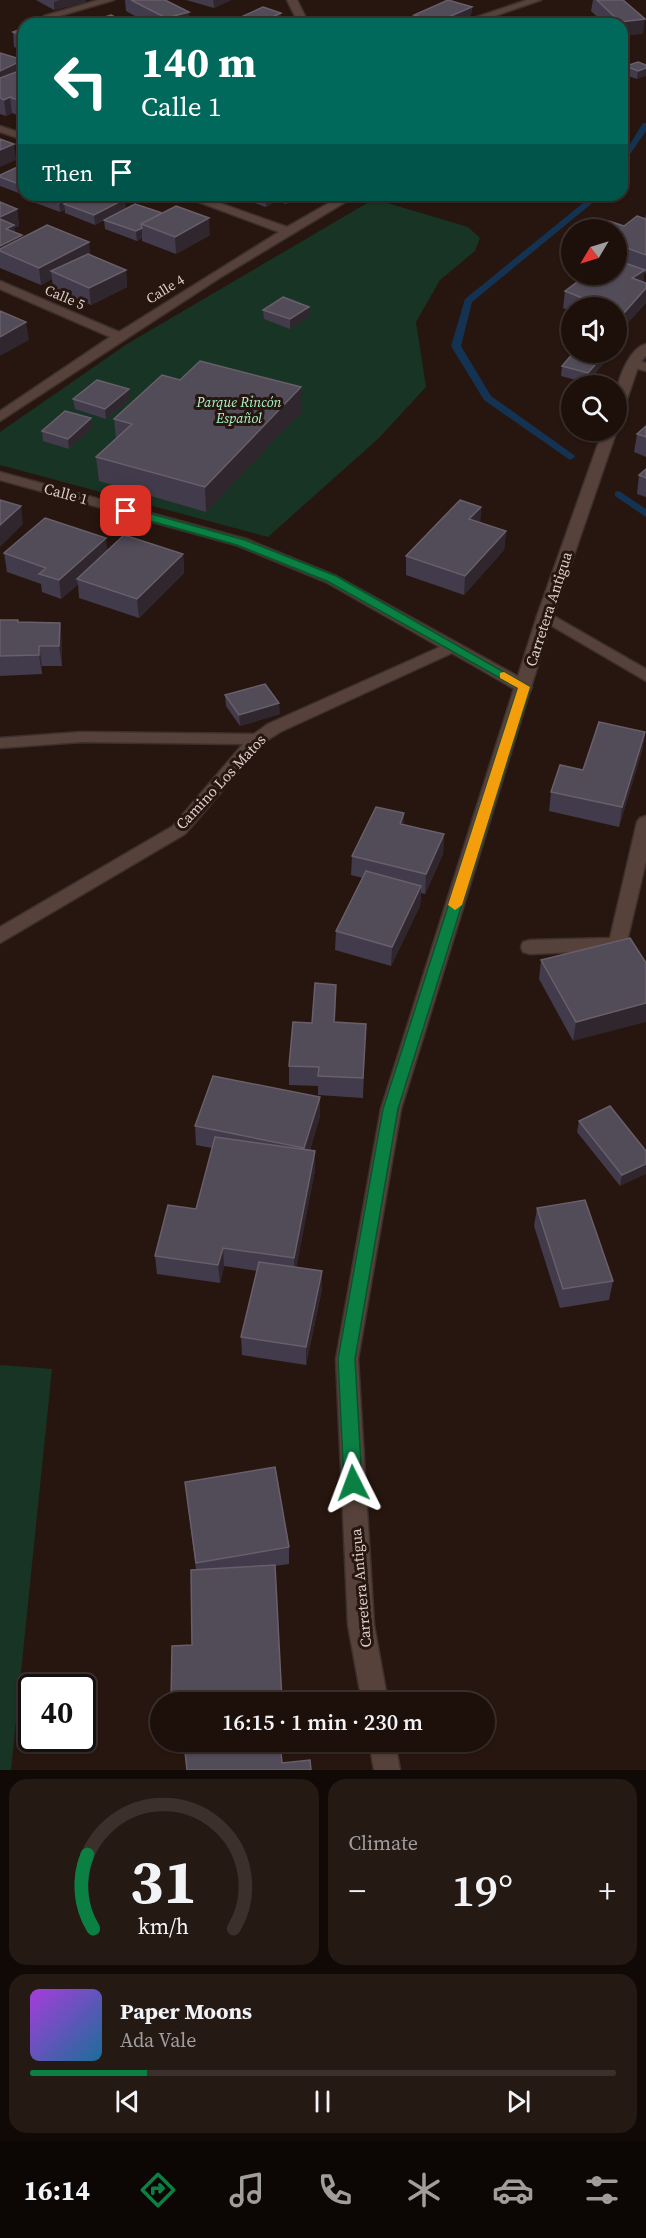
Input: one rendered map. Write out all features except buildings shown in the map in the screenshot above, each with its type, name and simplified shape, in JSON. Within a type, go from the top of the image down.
[{"type":"street","points":[[49,16],[109,0]]},
{"type":"street","points":[[292,0],[301,18]]},
{"type":"street","points":[[480,18],[536,0]]},
{"type":"street","points":[[0,129],[18,135]]},
{"type":"street","points":[[203,201],[287,231]]},
{"type":"street","name":"Calle 4","points":[[0,417],[118,336],[287,231],[340,201]]},
{"type":"street","name":"Calle 5","points":[[0,285],[118,336]]},
{"type":"street","points":[[627,390],[646,348]]},
{"type":"street","name":"Carretera Antigua","points":[[373,1692],[361,1625],[347,1359],[390,1109],[545,616],[606,441]]},
{"type":"street","name":"Calle 1","points":[[0,476],[241,542],[332,579],[524,687]]},
{"type":"street","points":[[545,616],[646,676]]},
{"type":"street","name":"Camino Los Matos","points":[[0,936],[179,830],[257,739],[274,728],[452,646]]},
{"type":"street","points":[[0,743],[81,737],[257,739]]},
{"type":"street","points":[[530,947],[618,945],[646,822]]},
{"type":"street","points":[[384,1752],[387,1770]]},
{"type":"green space","name":"Parque Rincón Español","points":[[371,201],[381,201],[468,227],[480,238],[475,251],[440,280],[416,322],[426,387],[379,438],[268,537],[0,465],[0,432],[127,344]]},
{"type":"green space","points":[[0,1365],[52,1369],[21,1674],[18,1674],[18,1702],[11,1770],[0,1770]]},
{"type":"waterway","points":[[628,154],[646,125]]},
{"type":"waterway","points":[[570,457],[487,398],[456,346],[468,301],[591,201]]},
{"type":"waterway","points":[[619,494],[646,514]]},
{"type":"slow traffic","points":[[455,905],[524,687],[504,675]]},
{"type":"route","points":[[126,511],[241,542],[332,579],[524,687],[390,1109],[347,1359],[353,1483]]}]
